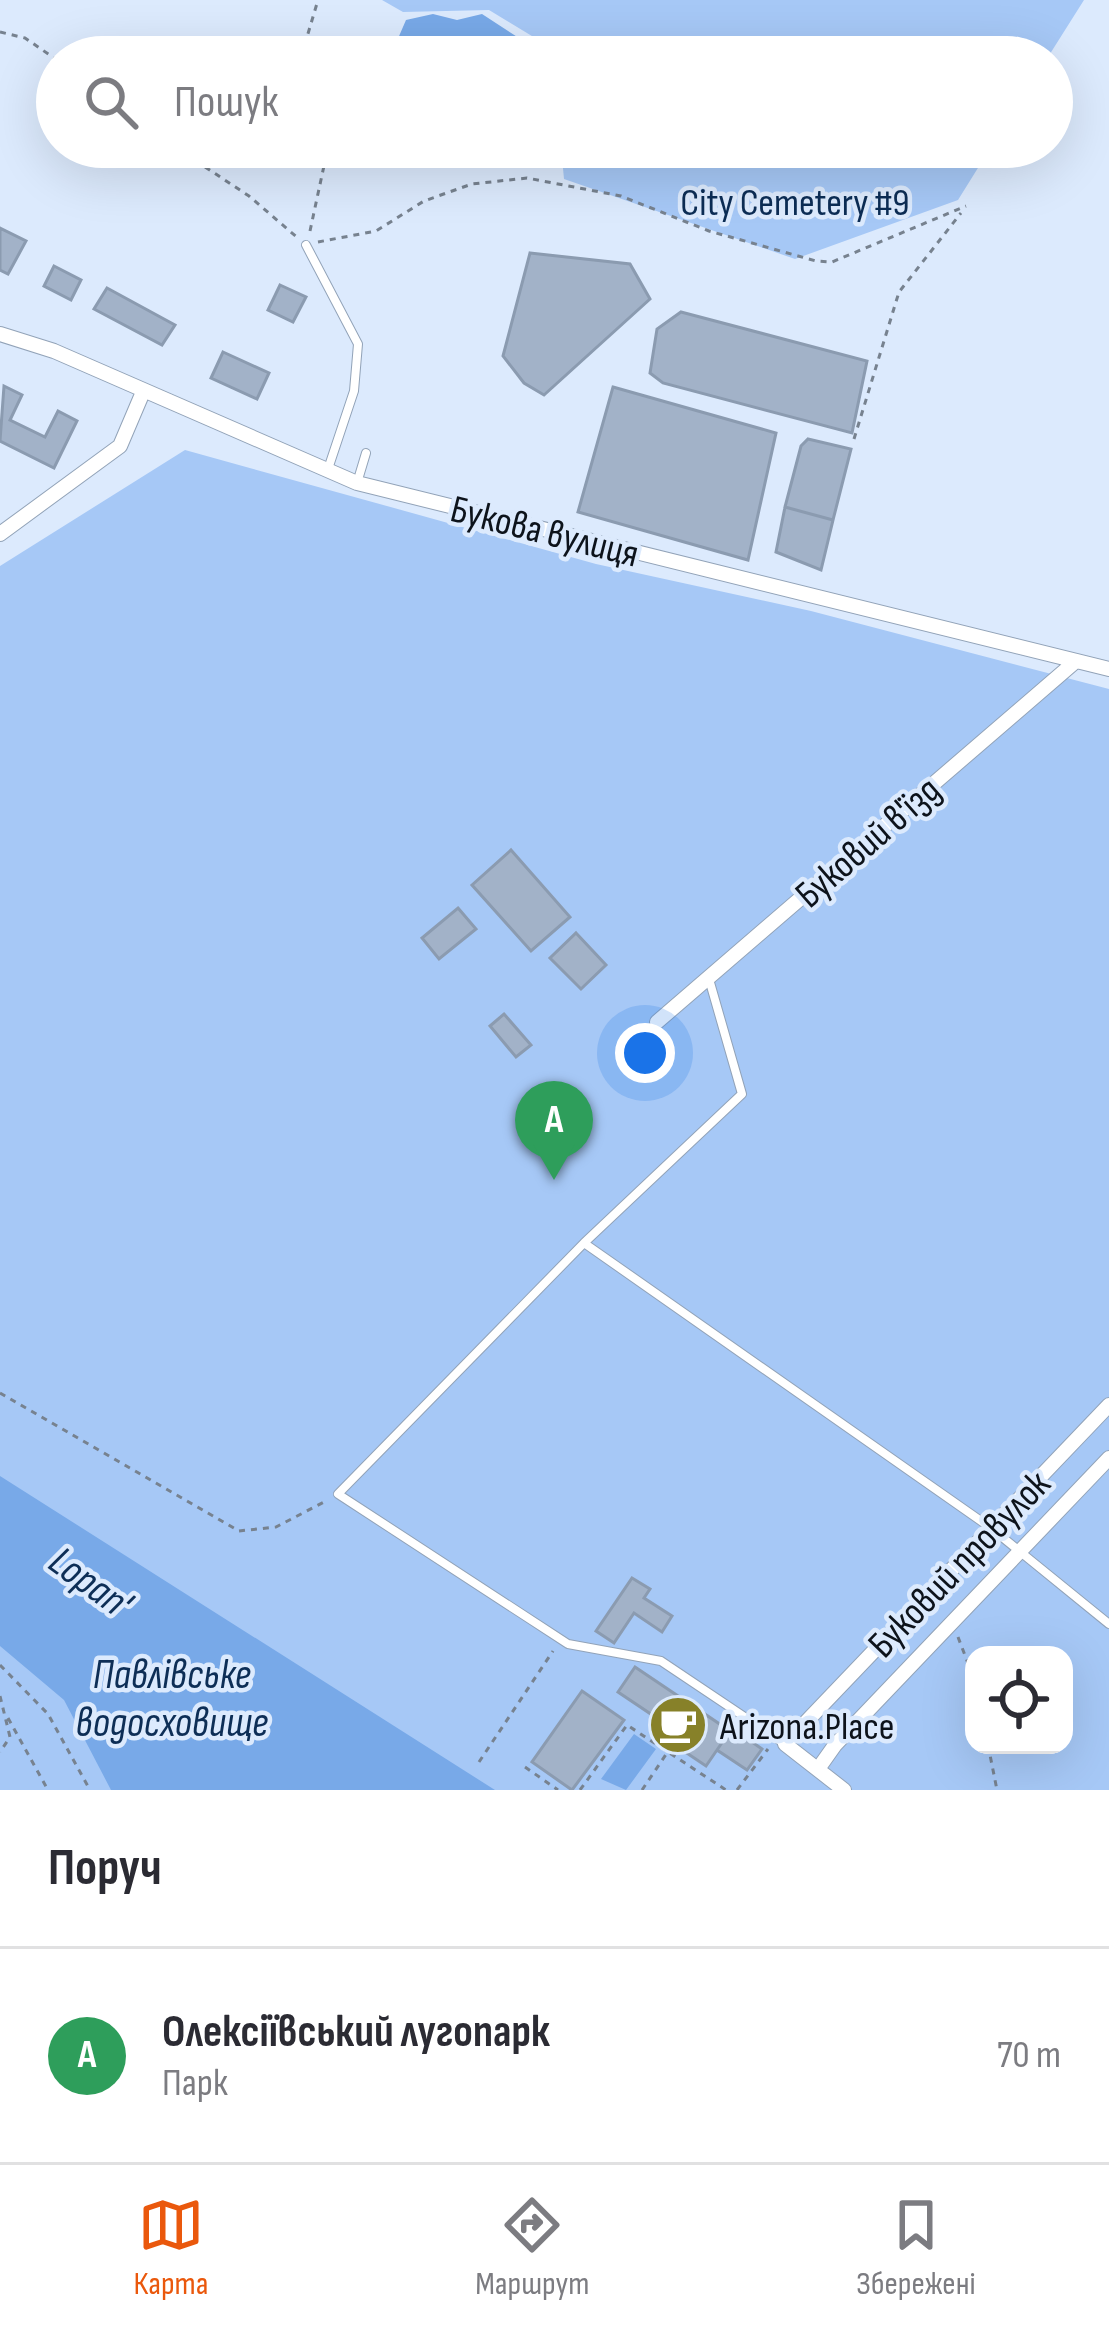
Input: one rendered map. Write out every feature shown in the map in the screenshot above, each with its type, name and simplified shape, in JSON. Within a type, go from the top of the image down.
[{"type":"street","name":"Букова вулиця","points":[[0,334],[54,350],[357,483],[1109,669]]},
{"type":"street","points":[[0,534],[120,446],[143,392]]},
{"type":"street","name":"Буковий в'їзд","points":[[657,1022],[1076,661]]},
{"type":"street","name":"Буковий провулок","points":[[781,1741],[1109,1406]]},
{"type":"street","name":"Буковий провулок","points":[[818,1769],[1109,1458]]},
{"type":"street","points":[[781,1741],[844,1790]]},
{"type":"lane","points":[[306,244],[358,344],[354,391],[327,473]]},
{"type":"lane","points":[[357,483],[366,453]]},
{"type":"lane","points":[[709,977],[742,1094],[584,1243],[338,1494],[560,1640],[661,1661],[781,1741]]},
{"type":"lane","points":[[584,1243],[991,1528],[1109,1624]]},
{"type":"path","points":[[307,36],[318,0]]},
{"type":"path","points":[[0,32],[36,45]]},
{"type":"path","points":[[207,168],[306,244]]},
{"type":"path","points":[[306,244],[323,168]]},
{"type":"path","points":[[306,244],[376,231],[424,201],[472,184],[527,178],[621,196],[795,259],[832,262],[966,206],[899,292],[854,439]]},
{"type":"path","points":[[0,1393],[239,1531],[276,1528],[338,1494]]},
{"type":"path","points":[[951,1624],[965,1657]]},
{"type":"path","points":[[479,1762],[560,1640]]},
{"type":"path","points":[[0,1665],[48,1714],[90,1790]]},
{"type":"path","points":[[0,1696],[48,1790]]},
{"type":"path","points":[[0,1752],[10,1737],[8,1718]]},
{"type":"path","points":[[580,1790],[627,1725],[726,1790]]},
{"type":"path","points":[[736,1790],[781,1741]]},
{"type":"path","points":[[642,1790],[668,1752]]},
{"type":"path","points":[[990,1754],[997,1790]]},
{"type":"path","points":[[525,1767],[558,1790]]},
{"type":"green space","points":[[382,0],[1084,0],[1061,36],[532,36],[489,10],[403,12]]},
{"type":"green space","name":"City Cemetery #9","points":[[563,168],[978,168],[958,200],[795,259],[564,179]]},
{"type":"green space","points":[[185,450],[596,564],[811,611],[1109,689],[1109,1790],[0,1790],[0,566]]},
{"type":"water","points":[[433,14],[457,20],[482,14],[516,36],[399,36],[406,20]]},
{"type":"water","name":"Павлівське водосховище","points":[[0,1476],[495,1790],[111,1790],[64,1700],[0,1646]]},
{"type":"water","points":[[634,1734],[656,1749],[626,1790],[601,1779]]},
{"type":"building","points":[[0,228],[26,241],[8,274],[0,270]]},
{"type":"building","points":[[530,253],[630,264],[650,299],[544,395],[524,383],[503,356]]},
{"type":"building","points":[[54,266],[81,280],[71,300],[44,286]]},
{"type":"building","points":[[280,285],[306,297],[293,322],[268,310]]},
{"type":"building","points":[[107,288],[175,325],[162,345],[94,309]]},
{"type":"building","points":[[681,312],[867,361],[852,433],[663,383],[650,373],[657,329]]},
{"type":"building","points":[[223,352],[269,373],[257,399],[211,378]]},
{"type":"building","points":[[4,386],[22,395],[10,420],[45,437],[58,411],[77,421],[54,468],[0,441]]},
{"type":"building","points":[[613,387],[776,433],[748,560],[578,512]]},
{"type":"building","points":[[808,439],[851,449],[833,520],[785,507],[801,446]]},
{"type":"building","points":[[785,507],[833,520],[821,570],[776,552]]},
{"type":"building","points":[[511,850],[570,917],[531,951],[472,885]]},
{"type":"building","points":[[458,908],[476,929],[439,959],[422,938]]},
{"type":"building","points":[[576,933],[606,965],[581,989],[550,958]]},
{"type":"building","points":[[504,1014],[531,1045],[516,1057],[490,1026]]},
{"type":"building","points":[[632,1578],[650,1589],[644,1598],[672,1616],[662,1632],[634,1613],[614,1643],[596,1631]]},
{"type":"building","points":[[635,1667],[730,1731],[706,1766],[669,1741],[676,1731],[618,1692]]},
{"type":"building","points":[[582,1691],[624,1720],[572,1790],[532,1762]]},
{"type":"building","points":[[732,1728],[762,1749],[747,1770],[717,1750]]},
{"type":"place","name":"Олексіївський лугопарк","points":[[554,1180]]},
{"type":"place","name":"Arizona.Place","points":[[678,1725]]},
{"type":"water label","name":"Lopan'","points":[[91,1581]]}]
